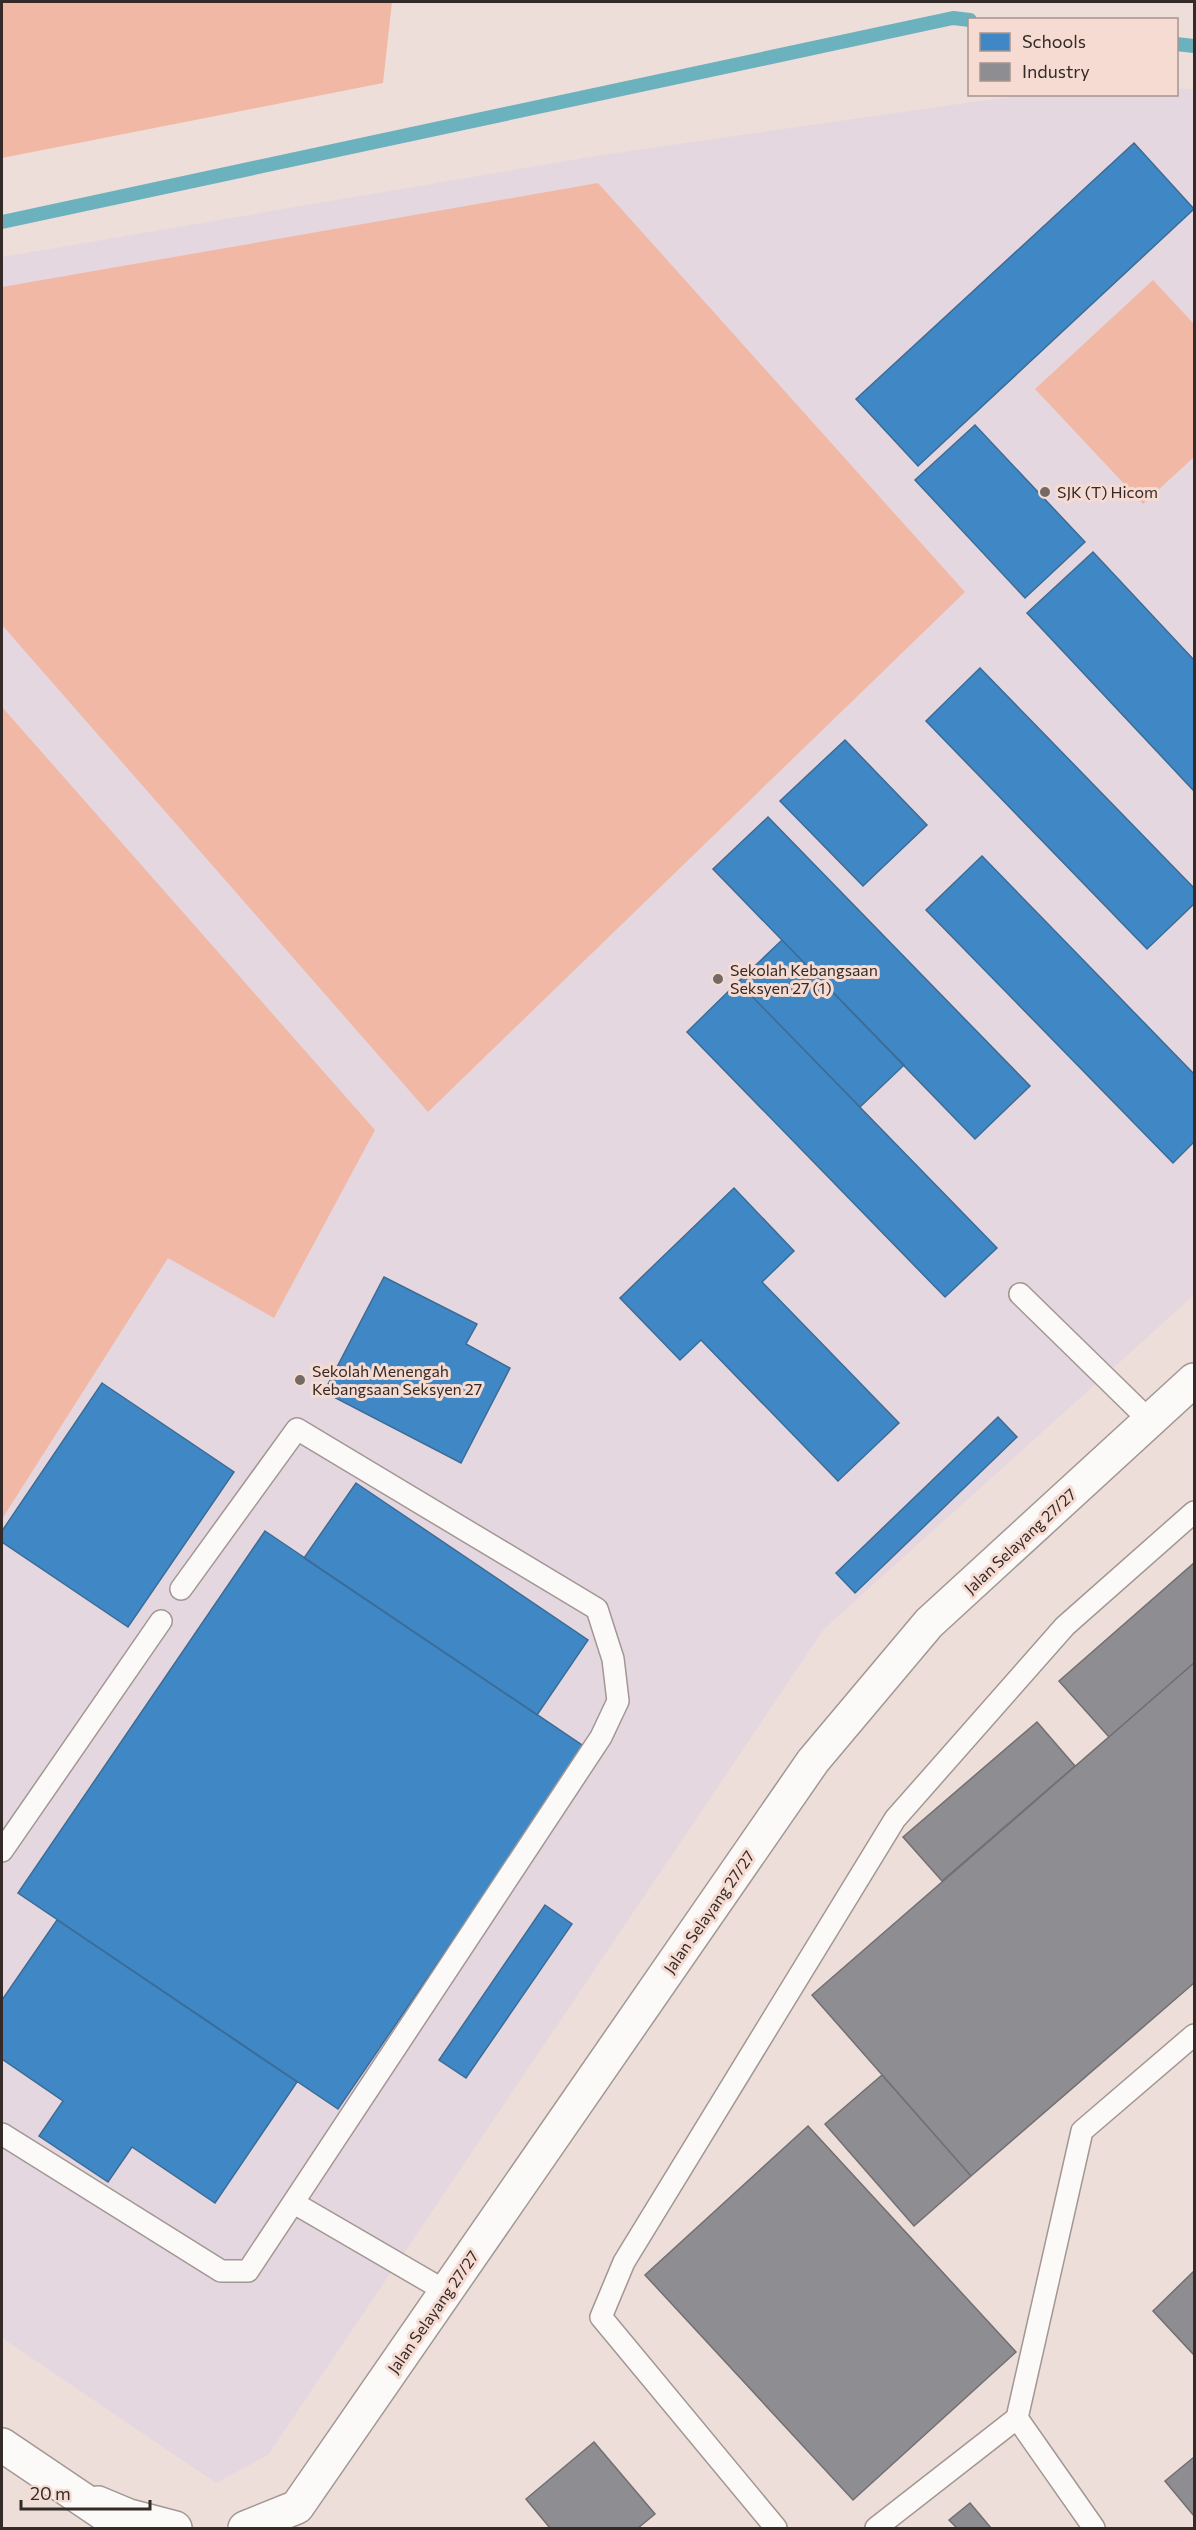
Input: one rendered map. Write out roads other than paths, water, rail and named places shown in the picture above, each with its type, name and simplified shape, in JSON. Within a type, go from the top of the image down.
[{"type":"street","name":"Jalan Selayang 27/27","points":[[245,2529],[298,2518],[447,2292],[813,1761],[929,1623],[1194,1380]]},
{"type":"street","points":[[2,2445],[125,2529]]},
{"type":"street","points":[[71,2492],[129,2516],[175,2529]]},
{"type":"lane","points":[[1020,1293],[1150,1421]]},
{"type":"lane","points":[[2,2134],[221,2271],[248,2271],[601,1737],[618,1701],[613,1659],[597,1609],[297,1429],[181,1589]]},
{"type":"lane","points":[[776,2529],[601,2317],[624,2262],[895,1819],[1065,1626],[1194,1512]]},
{"type":"lane","points":[[2,1851],[161,1621]]},
{"type":"lane","points":[[876,2529],[1017,2418],[1082,2131],[1194,2035]]},
{"type":"lane","points":[[294,2204],[447,2292]]},
{"type":"lane","points":[[1017,2418],[1094,2529]]},
{"type":"waterway","points":[[2,222],[953,18],[968,20]]},
{"type":"waterway","points":[[1178,44],[1194,46]]},
{"type":"place","name":"SJK (T) Hicom","points":[[1045,492]]},
{"type":"place","name":"Sekolah Kebangsaan Seksyen 27 (1)","points":[[718,979]]},
{"type":"place","name":"Sekolah Menengah Kebangsaan Seksyen 27","points":[[300,1380]]}]
